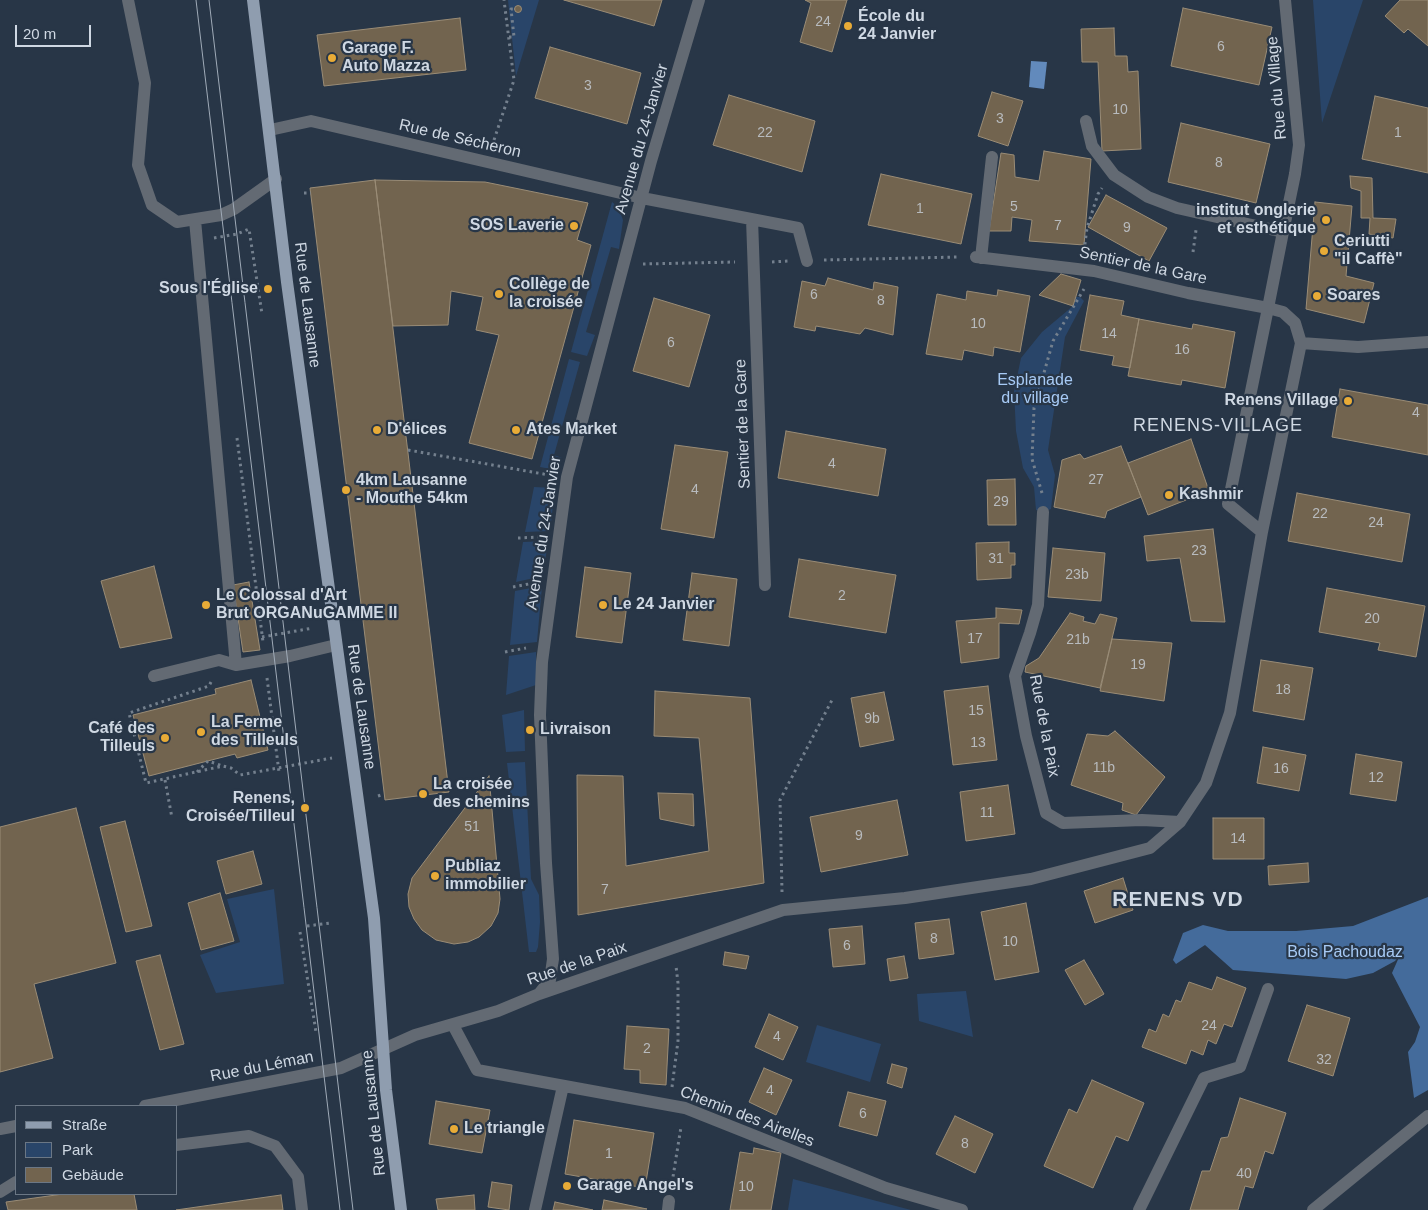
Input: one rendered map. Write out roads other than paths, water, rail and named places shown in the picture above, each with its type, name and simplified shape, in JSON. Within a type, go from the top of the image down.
[{"type":"main road","name":"Rue de Lausanne","points":[[254,0],[287,282],[374,918],[382,1052],[402,1210]]},
{"type":"street","points":[[128,0],[145,83],[138,165],[152,206],[177,222],[195,220],[228,213],[276,180]]},
{"type":"street","name":"Avenue du 24-Janvier","points":[[539,994],[550,980],[553,959],[546,863],[540,715],[542,662],[567,477],[642,198],[699,0]]},
{"type":"street","name":"Rue du Village","points":[[1262,532],[1228,504],[1295,174],[1298,145],[1285,0]]},
{"type":"street","name":"Rue de Sécheron","points":[[270,130],[311,121],[642,198]]},
{"type":"street","points":[[1086,121],[1092,146],[1114,175],[1148,197],[1177,208],[1283,232]]},
{"type":"street","name":"Sentier de la Gare","points":[[992,157],[978,257],[1088,270],[1283,312],[1295,323],[1300,343]]},
{"type":"street","points":[[642,198],[798,228],[807,261]]},
{"type":"street","name":"Sentier de la Gare","points":[[752,219],[765,586]]},
{"type":"street","points":[[195,220],[236,665]]},
{"type":"street","points":[[1300,343],[1358,347],[1428,342]]},
{"type":"street","name":"Rue de la Paix","points":[[382,1052],[416,1036],[498,1011],[539,994],[783,910],[905,898],[1031,879],[1150,848],[1180,822],[1206,783],[1230,713],[1262,532],[1300,343]]},
{"type":"street","name":"Rue de la Paix","points":[[1043,512],[1038,605],[1015,676],[1026,736],[1046,813],[1064,824],[1142,820],[1180,822]]},
{"type":"street","points":[[154,676],[219,660],[236,665],[265,661],[336,645]]},
{"type":"street","points":[[1139,1210],[1204,1078],[1240,1067],[1268,989]]},
{"type":"street","name":"Chemin des Airelles","points":[[454,1025],[477,1070],[685,1108],[886,1188],[962,1210]]},
{"type":"street","name":"Rue du Léman","points":[[150,1105],[320,1072],[349,1065],[382,1052]]},
{"type":"street","points":[[535,1210],[563,1086]]},
{"type":"street","points":[[1313,1210],[1428,1116]]},
{"type":"street","points":[[0,1129],[15,1126]]},
{"type":"street","points":[[178,1145],[249,1136],[275,1146],[298,1177],[302,1210]]},
{"type":"street","points":[[0,1192],[15,1183]]},
{"type":"tram line","points":[[196,0],[340,1210]]},
{"type":"tram line","points":[[209,0],[353,1210]]},
{"type":"place","name":"École du 24 Janvier","points":[[848,26]]},
{"type":"place","name":"Garage F. Auto Mazza","points":[[332,58]]},
{"type":"place","name":"institut onglerie et esthétique","points":[[1326,220]]},
{"type":"place","name":"SOS Laverie","points":[[574,226]]},
{"type":"place","name":"Ceriutti \"il Caffè\"","points":[[1324,251]]},
{"type":"place","name":"Sous l'Église","points":[[268,289]]},
{"type":"place","name":"Collège de la croisée","points":[[499,294]]},
{"type":"place","name":"Soares","points":[[1317,296]]},
{"type":"place","name":"Renens Village","points":[[1348,401]]},
{"type":"place","name":"D'élices","points":[[377,430]]},
{"type":"place","name":"Ates Market","points":[[516,430]]},
{"type":"place","name":"4km Lausanne - Mouthe 54km","points":[[346,490]]},
{"type":"place","name":"Kashmir","points":[[1169,495]]},
{"type":"place","name":"Le Colossal d'Art Brut ORGANuGAMME II","points":[[206,605]]},
{"type":"place","name":"Le 24 Janvier","points":[[603,605]]},
{"type":"place","name":"Livraison","points":[[530,730]]},
{"type":"place","name":"La Ferme des Tilleuls","points":[[201,732]]},
{"type":"place","name":"Café des Tilleuls","points":[[165,738]]},
{"type":"place","name":"La croisée des chemins","points":[[423,794]]},
{"type":"place","name":"Renens, Croisée/Tilleul","points":[[305,808]]},
{"type":"place","name":"Publiaz immobilier","points":[[435,876]]},
{"type":"place","name":"Le triangle","points":[[454,1129]]},
{"type":"place","name":"Garage Angel's","points":[[567,1186]]},
{"type":"district","name":"RENENS-VILLAGE","points":[[1218,426]]},
{"type":"district","name":"RENENS VD","points":[[1178,900]]},
{"type":"park label","name":"Esplanade du village","points":[[1035,390]]},
{"type":"park label","name":"Bois Pachoudaz","points":[[1345,953]]}]
